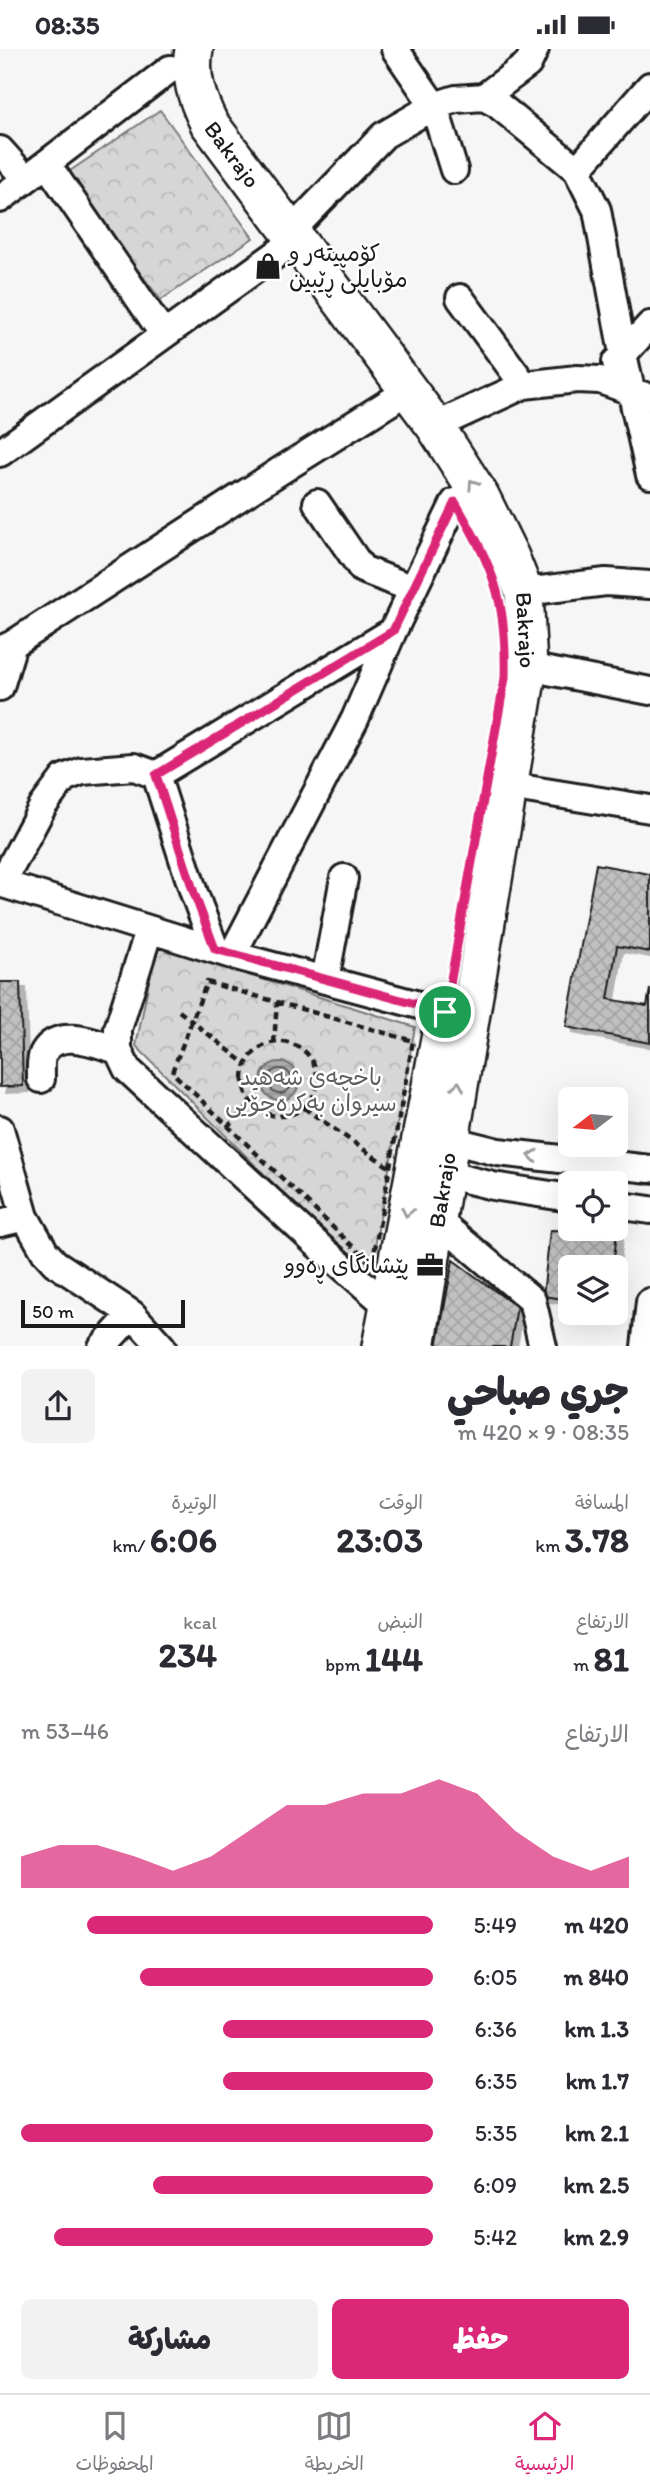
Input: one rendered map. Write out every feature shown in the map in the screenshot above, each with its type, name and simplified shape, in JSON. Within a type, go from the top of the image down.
[{"type":"street","points":[[395,49],[434,106],[454,170]]},
{"type":"street","points":[[484,97],[528,64],[535,49]]},
{"type":"street","points":[[0,199],[178,56]]},
{"type":"street","name":"Bakrajo","points":[[178,56],[192,75],[197,98],[209,123],[455,502],[483,550],[495,580],[502,612],[506,642],[505,678],[445,1012],[424,1156],[437,1220],[416,1346]]},
{"type":"street","points":[[577,170],[650,86]]},
{"type":"street","points":[[0,453],[164,335],[286,240],[384,135],[434,106],[456,99],[484,97],[497,104],[577,170],[597,210],[623,354],[640,394],[650,475]]},
{"type":"street","points":[[0,150],[37,171],[164,335]]},
{"type":"street","name":"Bakrajo","points":[[286,240],[435,426],[480,496],[524,592],[528,667],[508,786],[381,1346]]},
{"type":"street","points":[[460,298],[524,386]]},
{"type":"street","points":[[600,380],[650,325]]},
{"type":"street","points":[[435,426],[524,386],[577,379],[600,380],[640,394]]},
{"type":"street","points":[[0,687],[6,647],[390,403]]},
{"type":"street","points":[[223,952],[355,719],[393,631],[455,502]]},
{"type":"street","points":[[317,503],[362,569],[413,589]]},
{"type":"street","points":[[524,592],[606,582],[650,585]]},
{"type":"street","points":[[156,775],[393,631]]},
{"type":"street","points":[[528,667],[650,691]]},
{"type":"street","points":[[156,775],[134,767],[82,771],[65,778],[43,807],[1,883],[223,952],[445,1012]]},
{"type":"street","points":[[156,775],[194,893],[223,952]]},
{"type":"street","points":[[508,786],[650,809]]},
{"type":"street","points":[[325,980],[344,878]]},
{"type":"street","points":[[149,930],[118,1029],[118,1050],[127,1069],[388,1306]]},
{"type":"street","points":[[41,1079],[42,1053],[52,1043],[80,1039],[118,1050]]},
{"type":"street","points":[[0,1129],[13,1220],[55,1263],[132,1314],[162,1346]]},
{"type":"street","points":[[493,1187],[498,1152]]},
{"type":"street","points":[[424,1156],[498,1152],[650,1169]]},
{"type":"street","points":[[424,1156],[493,1187],[558,1196]]},
{"type":"street","points":[[628,1207],[650,1210]]},
{"type":"street","points":[[437,1220],[532,1300],[543,1346]]},
{"type":"street","points":[[645,1346],[650,1302]]},
{"type":"street","points":[[102,1346],[132,1314]]},
{"type":"path","points":[[207,982],[413,1041],[424,1156],[372,1265],[172,1072],[207,982]]},
{"type":"path","points":[[274,1043],[277,1002]]},
{"type":"path","points":[[179,1011],[246,1064]]},
{"type":"path","points":[[274,1043],[297,1047],[307,1054],[313,1064],[316,1088],[304,1108],[294,1114],[272,1115],[261,1111],[252,1104],[243,1085],[246,1064],[253,1054],[274,1043]]},
{"type":"path","points":[[226,1126],[252,1104]]},
{"type":"path","points":[[304,1108],[424,1156]]},
{"type":"green space","points":[[160,110],[253,238],[161,300],[64,175]]},
{"type":"green space","name":"باخچەی شەهید سیروان بەکرەجۆیی","points":[[156,946],[415,1027],[369,1279],[136,1046]]},
{"type":"water","points":[[280,1062],[293,1068],[299,1081],[293,1094],[280,1100],[267,1094],[261,1081],[267,1068]]},
{"type":"building","points":[[596,864],[650,874],[650,952],[617,946],[608,999],[647,1006],[650,989],[650,1043],[566,1027]]},
{"type":"building","points":[[0,982],[20,982],[23,1086],[0,1087]]},
{"type":"building","points":[[550,1230],[558,1230],[558,1241],[616,1241],[614,1255],[558,1255],[558,1298],[543,1296]]},
{"type":"building","points":[[453,1260],[517,1307],[510,1346],[437,1346]]},
{"type":"place","name":"کۆمپیتەر و مۆبایلی ڕێبین","points":[[268,266]]},
{"type":"place","name":"پێشانگای ڕەوو","points":[[430,1265]]},
{"type":"route","points":[[455,502],[483,550],[495,580],[506,642],[505,678],[445,1012],[215,949],[156,775],[393,631],[455,502]]}]
